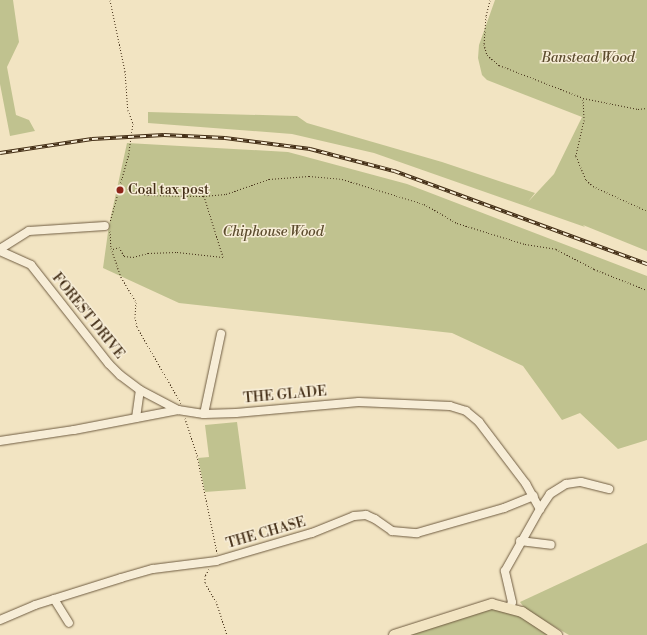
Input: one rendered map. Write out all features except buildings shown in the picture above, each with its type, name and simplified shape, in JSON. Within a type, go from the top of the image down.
[{"type":"main road","points":[[394,635],[486,605],[510,607],[528,615],[557,635]]},
{"type":"street","points":[[0,250],[29,231],[105,226]]},
{"type":"street","name":"FOREST DRIVE","points":[[0,250],[30,265],[108,364],[140,390],[178,410]]},
{"type":"street","points":[[204,414],[221,334]]},
{"type":"street","points":[[136,418],[140,390]]},
{"type":"street","name":"THE GLADE","points":[[0,441],[74,430],[178,410],[204,414],[359,402],[390,402],[458,408],[479,422],[534,496],[540,509]]},
{"type":"street","points":[[510,607],[512,602],[504,571],[520,541],[550,494],[566,484],[582,482],[609,489]]},
{"type":"street","name":"THE CHASE","points":[[0,620],[54,599],[153,569],[216,561],[312,533],[354,516],[366,515],[375,519],[392,531],[417,533],[504,508],[534,496]]},
{"type":"street","points":[[520,541],[551,545]]},
{"type":"street","points":[[54,599],[69,623]]},
{"type":"path","points":[[110,0],[125,71],[128,110],[133,123],[129,153],[121,186],[148,195],[203,196],[226,194],[269,178],[309,176],[342,179],[424,204],[457,222],[525,244],[556,250],[594,269],[647,290]]},
{"type":"path","points":[[490,0],[486,16],[484,44],[487,55],[499,65],[583,98],[638,109],[647,108]]},
{"type":"path","points":[[583,98],[584,120],[576,156],[586,180],[593,186],[647,211]]},
{"type":"path","points":[[113,249],[119,247],[124,256],[133,257],[148,253],[177,252],[223,257],[203,196]]},
{"type":"green space","points":[[0,0],[13,0],[19,42],[7,67],[16,115],[29,120],[35,131],[10,136],[0,84]]},
{"type":"green space","name":"Banstead Wood","points":[[495,0],[647,0],[647,251],[583,225],[585,227],[374,153],[292,134],[148,123],[148,112],[297,116],[307,123],[442,162],[535,193],[528,202],[554,174],[582,117],[487,80],[482,75],[478,58],[479,45]]},
{"type":"green space","name":"Chiphouse Wood","points":[[127,143],[288,152],[407,184],[647,276],[647,440],[618,449],[580,413],[562,420],[523,366],[452,333],[179,303],[103,268],[109,225]]},
{"type":"green space","points":[[237,422],[246,489],[205,492],[198,458],[209,457],[205,425]]},
{"type":"green space","points":[[647,543],[647,635],[569,635],[526,610],[520,602]]},
{"type":"green space","points":[[491,608],[520,615],[551,635],[408,635]]},
{"type":"railway","points":[[0,153],[92,139],[164,135],[225,138],[310,149],[394,171],[647,264]]},
{"type":"place","name":"Coal tax post","points":[[120,190]]}]
